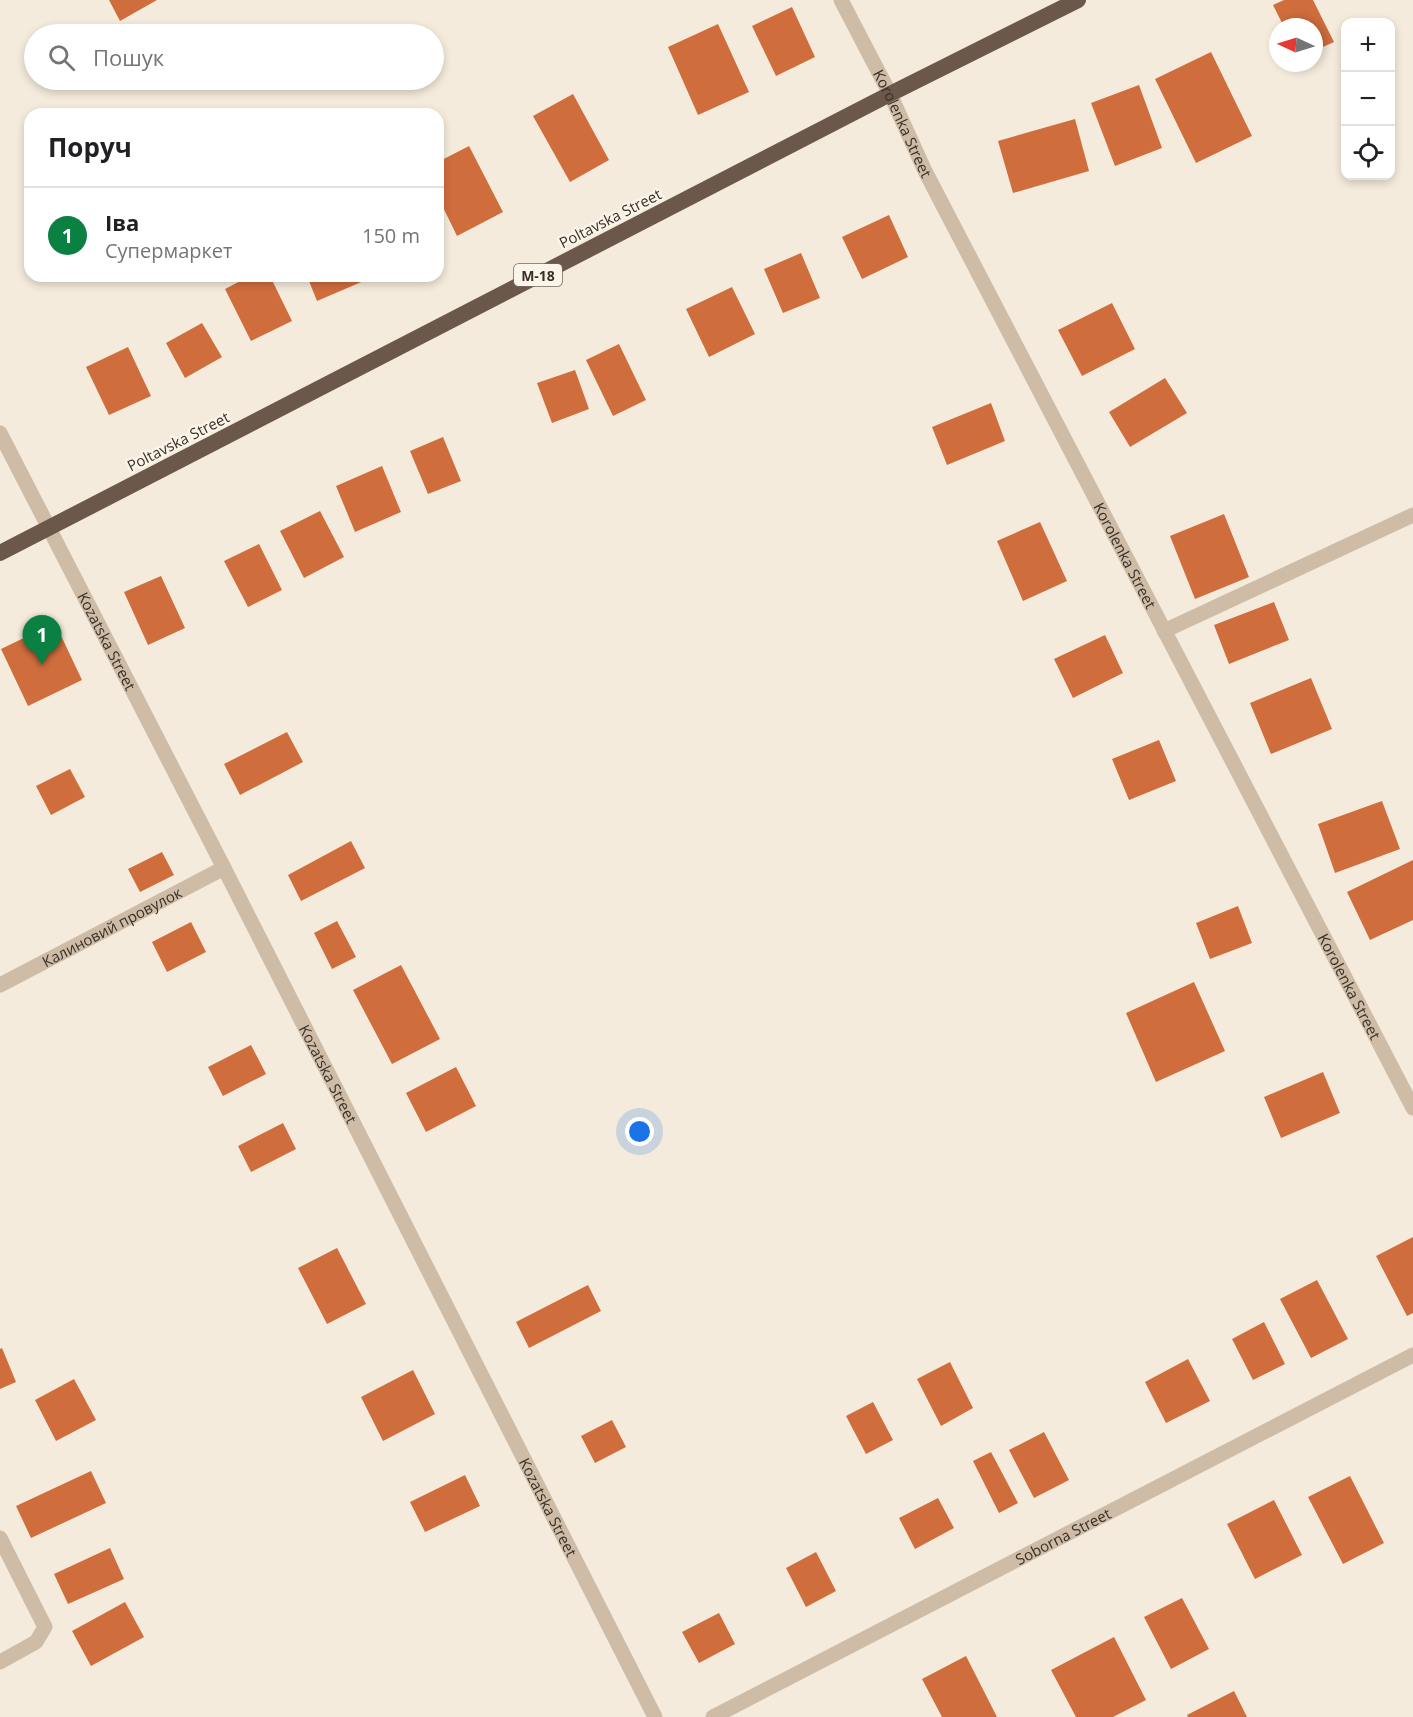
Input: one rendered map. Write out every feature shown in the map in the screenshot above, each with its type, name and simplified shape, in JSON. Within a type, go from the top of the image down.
[{"type":"highway","name":"Poltavska Street","points":[[0,553],[890,94],[1078,0]]},
{"type":"street","name":"Korolenka Street","points":[[841,0],[890,94],[925,171],[1413,1108]]},
{"type":"street","name":"Kozatska Street","points":[[0,433],[224,868],[655,1717]]},
{"type":"street","points":[[1164,631],[1413,515]]},
{"type":"street","name":"Калиновий провулок","points":[[0,985],[224,868]]},
{"type":"street","name":"Soborna Street","points":[[713,1717],[1413,1355]]},
{"type":"street","points":[[0,1538],[45,1627],[36,1642],[0,1662]]},
{"type":"building","points":[[109,0],[157,0],[120,21]]},
{"type":"building","points":[[1284,0],[1313,0],[1322,18],[1280,18],[1273,5]]},
{"type":"building","points":[[792,7],[815,57],[776,76],[752,26]]},
{"type":"building","points":[[1323,20],[1334,42],[1323,47]]},
{"type":"building","points":[[718,24],[749,92],[698,115],[668,47]]},
{"type":"building","points":[[1211,52],[1252,136],[1196,163],[1155,79]]},
{"type":"building","points":[[1139,85],[1162,148],[1115,166],[1091,103]]},
{"type":"building","points":[[573,94],[609,160],[570,182],[533,116]]},
{"type":"building","points":[[1075,119],[1089,171],[1013,193],[998,141]]},
{"type":"building","points":[[469,146],[503,212],[457,236],[444,209],[444,159]]},
{"type":"building","points":[[889,215],[908,257],[862,279],[842,237]]},
{"type":"building","points":[[801,253],[820,298],[783,313],[764,269]]},
{"type":"building","points":[[238,282],[273,282],[292,321],[251,341],[225,289]]},
{"type":"building","points":[[309,282],[361,282],[317,301]]},
{"type":"building","points":[[732,287],[755,334],[709,357],[686,309]]},
{"type":"building","points":[[1112,303],[1135,349],[1082,376],[1058,330]]},
{"type":"building","points":[[202,323],[222,357],[185,378],[166,343]]},
{"type":"building","points":[[619,344],[646,400],[613,416],[586,360]]},
{"type":"building","points":[[128,347],[151,396],[109,415],[86,367]]},
{"type":"building","points":[[575,370],[589,409],[552,423],[537,383]]},
{"type":"building","points":[[1165,378],[1187,413],[1130,447],[1109,412]]},
{"type":"building","points":[[991,403],[1005,441],[947,465],[932,427]]},
{"type":"building","points":[[443,437],[461,481],[428,494],[410,451]]},
{"type":"building","points":[[382,466],[401,512],[355,532],[336,486]]},
{"type":"building","points":[[320,511],[344,557],[304,578],[280,531]]},
{"type":"building","points":[[1224,514],[1249,577],[1195,599],[1170,536]]},
{"type":"building","points":[[1040,522],[1067,581],[1023,601],[997,541]]},
{"type":"building","points":[[259,544],[282,590],[248,607],[224,561]]},
{"type":"building","points":[[161,576],[185,628],[148,645],[124,592]]},
{"type":"building","points":[[1274,602],[1289,640],[1229,664],[1214,625]]},
{"type":"building","points":[[55,623],[82,680],[28,706],[1,649]]},
{"type":"building","points":[[1105,635],[1123,673],[1073,698],[1054,659]]},
{"type":"building","points":[[1311,678],[1332,729],[1271,754],[1250,703]]},
{"type":"building","points":[[287,732],[303,762],[240,795],[224,764]]},
{"type":"building","points":[[1159,740],[1176,781],[1129,800],[1112,759]]},
{"type":"building","points":[[70,769],[85,797],[51,815],[36,786]]},
{"type":"building","points":[[1382,801],[1400,849],[1335,873],[1318,824]]},
{"type":"building","points":[[351,841],[365,868],[301,901],[288,875]]},
{"type":"building","points":[[162,852],[174,875],[140,892],[128,869]]},
{"type":"building","points":[[1413,860],[1413,920],[1370,940],[1347,892]]},
{"type":"building","points":[[1238,906],[1252,943],[1210,959],[1196,923]]},
{"type":"building","points":[[337,921],[356,957],[332,969],[314,933]]},
{"type":"building","points":[[191,922],[206,952],[167,972],[152,942]]},
{"type":"building","points":[[401,965],[440,1039],[392,1064],[353,990]]},
{"type":"building","points":[[1194,982],[1225,1051],[1156,1082],[1126,1013]]},
{"type":"building","points":[[251,1045],[266,1074],[223,1096],[208,1067]]},
{"type":"building","points":[[456,1067],[476,1106],[426,1132],[406,1093]]},
{"type":"building","points":[[1323,1072],[1340,1113],[1281,1138],[1264,1097]]},
{"type":"building","points":[[283,1123],[296,1149],[251,1172],[238,1146]]},
{"type":"building","points":[[1413,1237],[1413,1313],[1407,1316],[1376,1256]]},
{"type":"building","points":[[337,1248],[366,1304],[327,1324],[298,1268]]},
{"type":"building","points":[[1317,1280],[1348,1339],[1311,1358],[1280,1299]]},
{"type":"building","points":[[588,1285],[601,1311],[529,1348],[516,1322]]},
{"type":"building","points":[[1264,1322],[1285,1364],[1253,1380],[1232,1339]]},
{"type":"building","points":[[2,1348],[16,1382],[0,1389],[0,1349]]},
{"type":"building","points":[[1188,1359],[1210,1401],[1166,1423],[1145,1382]]},
{"type":"building","points":[[950,1362],[973,1408],[941,1426],[917,1379]]},
{"type":"building","points":[[413,1370],[435,1414],[383,1441],[361,1397]]},
{"type":"building","points":[[74,1379],[96,1420],[56,1441],[35,1400]]},
{"type":"building","points":[[873,1402],[893,1440],[866,1454],[846,1416]]},
{"type":"building","points":[[612,1420],[626,1447],[595,1463],[581,1436]]},
{"type":"building","points":[[1044,1432],[1069,1480],[1034,1498],[1009,1450]]},
{"type":"building","points":[[991,1452],[1018,1503],[999,1513],[973,1461]]},
{"type":"building","points":[[91,1471],[106,1503],[31,1538],[16,1506]]},
{"type":"building","points":[[465,1475],[480,1506],[425,1532],[410,1502]]},
{"type":"building","points":[[1350,1476],[1384,1543],[1343,1564],[1308,1497]]},
{"type":"building","points":[[938,1498],[954,1528],[915,1549],[899,1518]]},
{"type":"building","points":[[1274,1500],[1302,1555],[1255,1579],[1227,1524]]},
{"type":"building","points":[[110,1548],[124,1579],[68,1604],[54,1574]]},
{"type":"building","points":[[816,1552],[836,1591],[806,1607],[786,1568]]},
{"type":"building","points":[[1182,1598],[1209,1649],[1171,1669],[1144,1617]]},
{"type":"building","points":[[125,1602],[144,1637],[91,1666],[72,1631]]},
{"type":"building","points":[[719,1613],[735,1644],[699,1663],[682,1632]]},
{"type":"building","points":[[1114,1637],[1146,1700],[1113,1717],[1076,1717],[1051,1670]]},
{"type":"building","points":[[966,1656],[997,1717],[942,1717],[922,1679]]},
{"type":"building","points":[[1234,1691],[1247,1717],[1188,1717],[1187,1715]]},
{"type":"place","name":"Іва","points":[[42,665]]}]
